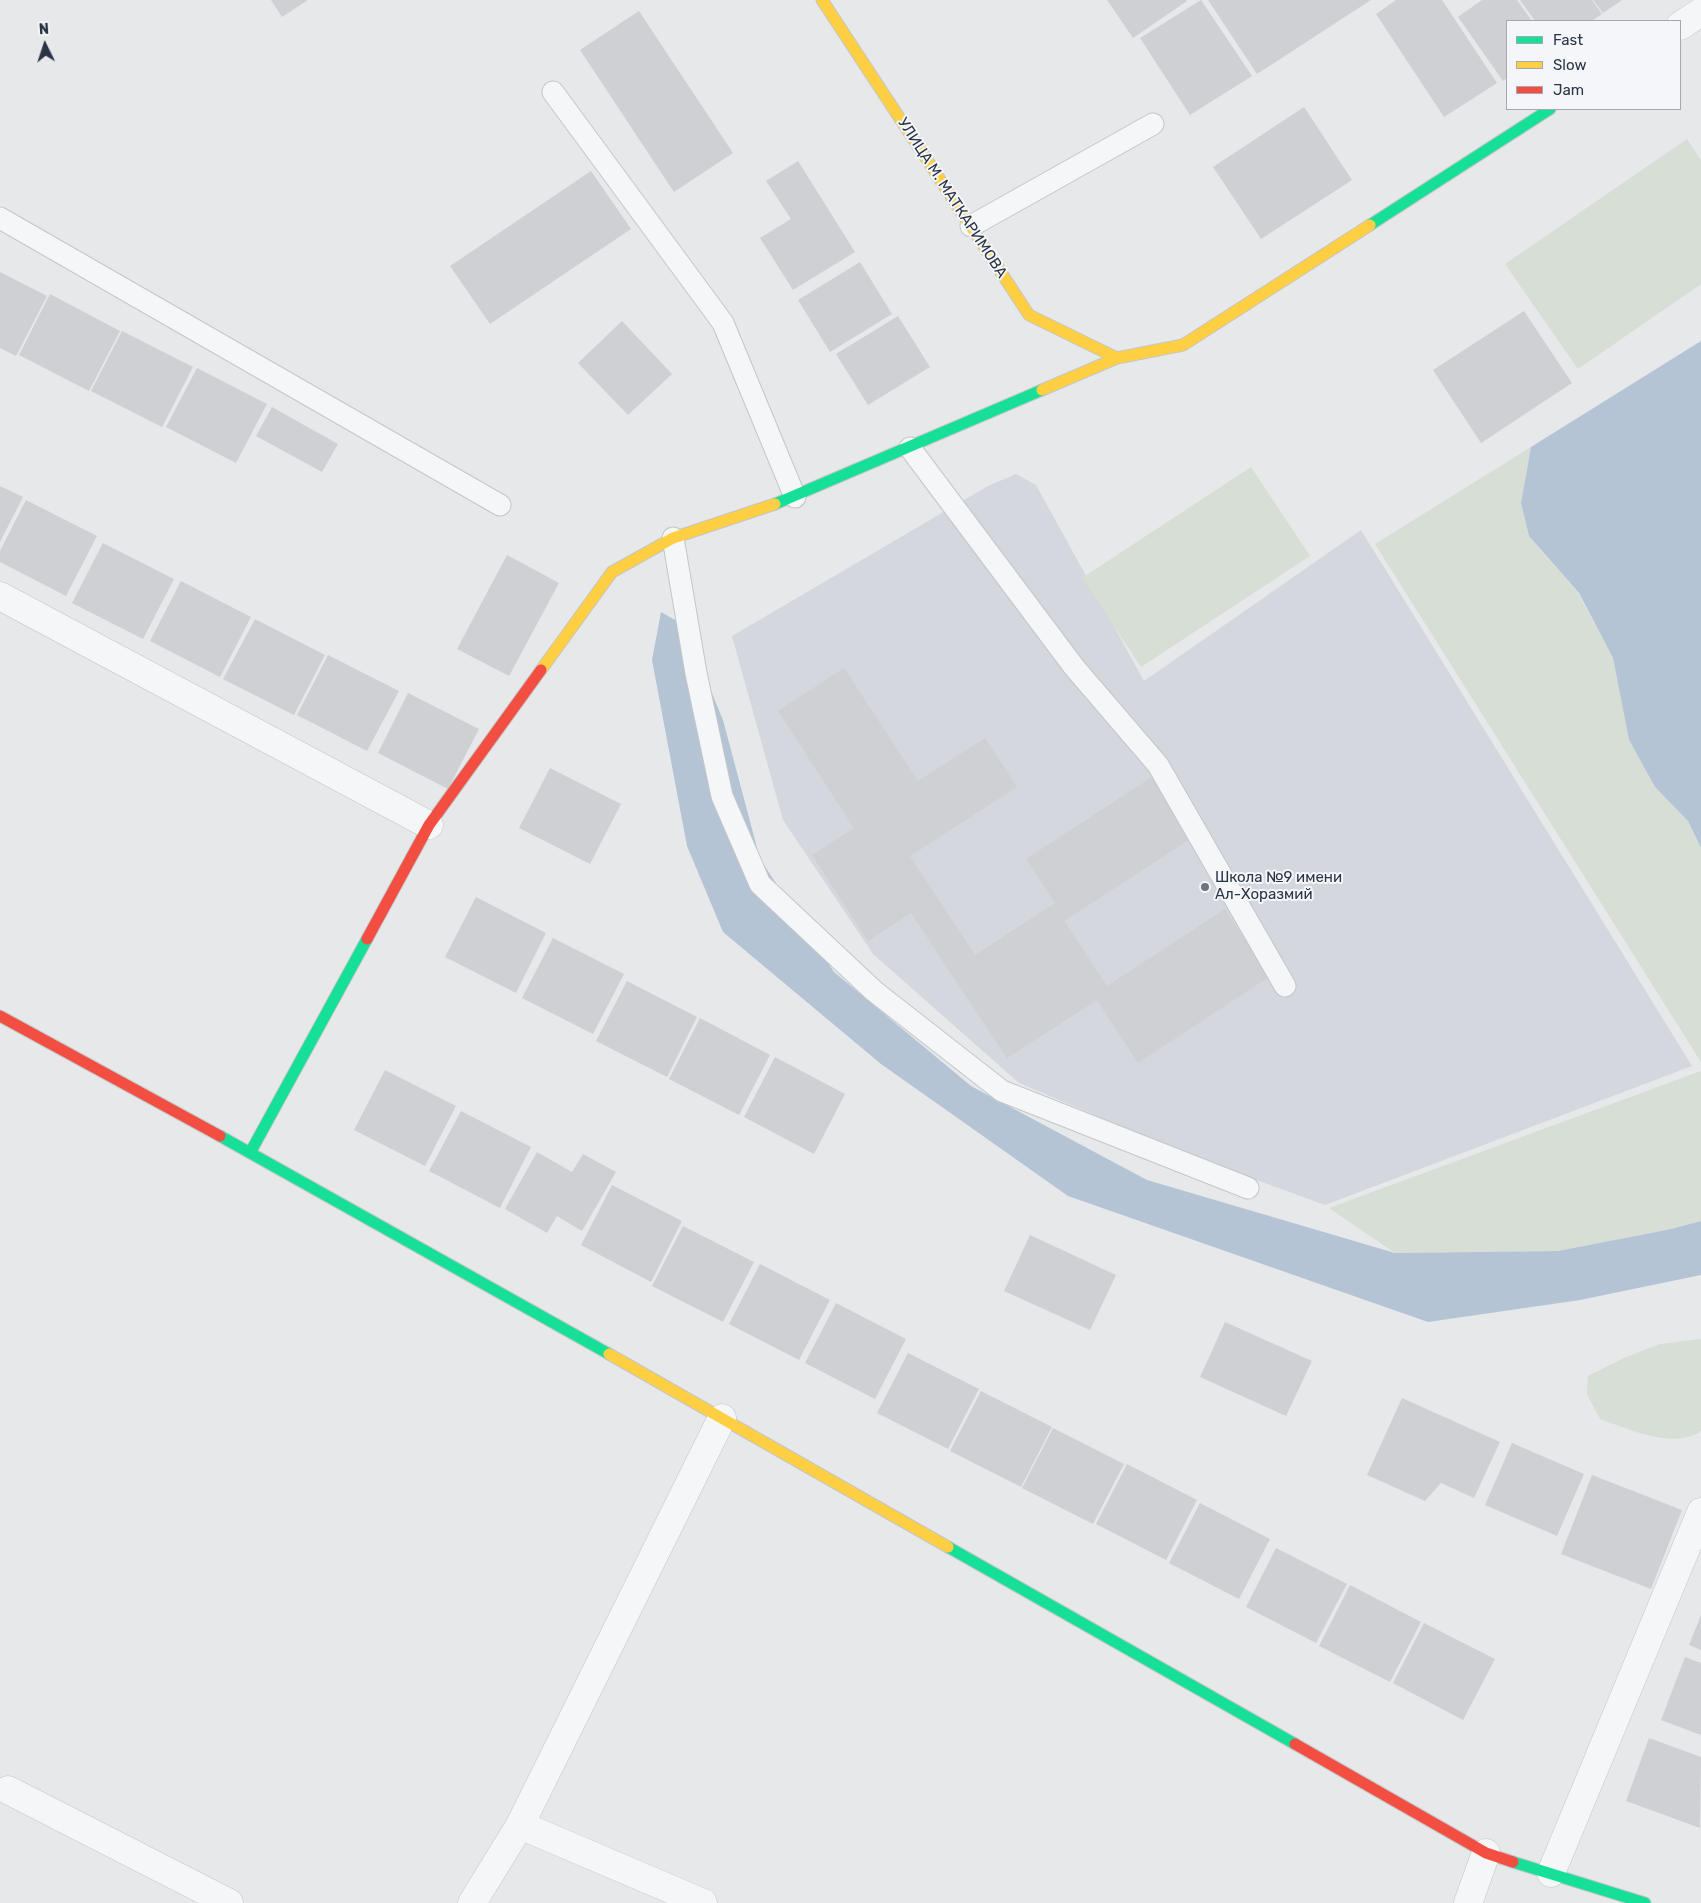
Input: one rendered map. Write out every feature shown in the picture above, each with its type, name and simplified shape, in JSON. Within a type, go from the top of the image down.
[{"type":"street","name":"УЛИЦА М. МАТКАРИМОВА","points":[[828,2],[1029,315],[1117,358]]},
{"type":"street","points":[[1681,25],[1701,12]]},
{"type":"street","points":[[250,1153],[429,825],[612,572],[673,538],[795,497],[1117,358],[1183,345],[1548,110]]},
{"type":"street","points":[[0,596],[429,825]]},
{"type":"street","points":[[0,1016],[250,1153],[722,1418],[1486,1852],[1645,1903]]},
{"type":"street","points":[[472,1903],[520,1825],[722,1418]]},
{"type":"street","points":[[1550,1873],[1701,1512]]},
{"type":"street","points":[[8,1790],[229,1903]]},
{"type":"street","points":[[520,1825],[703,1903]]},
{"type":"street","points":[[1468,1903],[1486,1852]]},
{"type":"lane","points":[[553,92],[723,323],[795,497]]},
{"type":"lane","points":[[971,226],[1153,124]]},
{"type":"lane","points":[[0,218],[500,505]]},
{"type":"lane","points":[[910,448],[1074,667],[1158,765],[1286,986]]},
{"type":"lane","points":[[673,538],[696,673],[722,796],[760,884],[874,991],[1002,1091],[1248,1188]]},
{"type":"shaded area","points":[[1687,139],[1701,160],[1701,284],[1578,369],[1505,264]]},
{"type":"shaded area","points":[[1531,447],[1521,503],[1529,536],[1578,593],[1613,658],[1629,740],[1655,787],[1688,821],[1701,848],[1701,1062],[1375,544]]},
{"type":"shaded area","points":[[1251,467],[1310,556],[1141,667],[1082,578]]},
{"type":"shaded area","name":"Школа №9 имени Ал-Хоразмий","points":[[1016,474],[1036,485],[1144,681],[1361,530],[1692,1066],[1325,1205],[1199,1159],[1019,1083],[873,954],[783,820],[732,636],[988,486]]},
{"type":"shaded area","points":[[1701,1071],[1701,1221],[1671,1229],[1558,1251],[1395,1253],[1329,1208]]},
{"type":"shaded area","points":[[1701,1339],[1701,1431],[1677,1439],[1664,1438],[1637,1432],[1600,1419],[1587,1394],[1588,1376],[1624,1358],[1660,1344]]},
{"type":"water","points":[[1701,341],[1701,848],[1688,821],[1655,787],[1629,740],[1613,658],[1579,593],[1529,536],[1521,503],[1531,447]]},
{"type":"water","points":[[661,612],[684,625],[723,720],[760,859],[834,972],[971,1086],[1147,1180],[1395,1253],[1558,1251],[1671,1229],[1701,1221],[1701,1275],[1580,1300],[1428,1322],[1068,1196],[881,1064],[723,932],[687,846],[652,660]]},
{"type":"building","points":[[271,0],[308,0],[282,17]]},
{"type":"building","points":[[1107,0],[1186,0],[1187,1],[1133,38]]},
{"type":"building","points":[[1201,0],[1252,76],[1190,115],[1140,38]]},
{"type":"building","points":[[1208,0],[1371,0],[1257,74]]},
{"type":"building","points":[[1396,0],[1442,0],[1497,83],[1444,117],[1376,14]]},
{"type":"building","points":[[1482,0],[1517,0],[1531,20],[1506,20],[1506,79],[1503,81],[1458,17]]},
{"type":"building","points":[[1520,0],[1592,0],[1602,14],[1593,20],[1534,20]]},
{"type":"building","points":[[1593,0],[1622,0],[1603,13]]},
{"type":"building","points":[[639,11],[733,153],[674,192],[580,50]]},
{"type":"building","points":[[1304,107],[1352,180],[1261,239],[1213,167]]},
{"type":"building","points":[[798,161],[855,252],[793,290],[760,238],[791,219],[766,181]]},
{"type":"building","points":[[591,171],[631,229],[490,324],[450,266]]},
{"type":"building","points":[[860,262],[892,314],[830,352],[798,300]]},
{"type":"building","points":[[0,272],[47,296],[16,356],[0,348]]},
{"type":"building","points":[[50,294],[120,331],[89,391],[19,355]]},
{"type":"building","points":[[1524,311],[1572,383],[1481,443],[1433,370]]},
{"type":"building","points":[[898,316],[930,367],[868,405],[836,354]]},
{"type":"building","points":[[622,321],[672,374],[628,415],[578,363]]},
{"type":"building","points":[[122,331],[193,367],[162,427],[91,391]]},
{"type":"building","points":[[197,368],[267,404],[236,463],[166,427]]},
{"type":"building","points":[[272,407],[338,444],[322,472],[256,436]]},
{"type":"building","points":[[0,486],[23,497],[0,542]]},
{"type":"building","points":[[26,500],[97,536],[66,596],[0,562],[0,551]]},
{"type":"building","points":[[103,543],[174,579],[143,639],[72,603]]},
{"type":"building","points":[[507,555],[559,583],[509,676],[457,649]]},
{"type":"building","points":[[181,581],[251,617],[220,677],[150,641]]},
{"type":"building","points":[[255,619],[325,655],[294,715],[223,679]]},
{"type":"building","points":[[328,655],[399,691],[367,751],[297,715]]},
{"type":"building","points":[[844,668],[918,781],[985,738],[1017,787],[910,856],[975,955],[1055,903],[1026,859],[1152,777],[1192,838],[1064,921],[1107,986],[1225,909],[1269,977],[1138,1063],[1097,1000],[1007,1058],[911,913],[868,941],[812,855],[854,828],[778,711]]},
{"type":"building","points":[[408,693],[479,729],[448,789],[378,753]]},
{"type":"building","points":[[550,768],[621,804],[590,864],[519,828]]},
{"type":"building","points":[[476,897],[546,933],[516,993],[445,957]]},
{"type":"building","points":[[553,938],[624,974],[593,1034],[522,998]]},
{"type":"building","points":[[627,981],[697,1017],[667,1077],[596,1041]]},
{"type":"building","points":[[700,1018],[770,1055],[739,1115],[669,1079]]},
{"type":"building","points":[[775,1057],[845,1094],[814,1154],[744,1117]]},
{"type":"building","points":[[385,1070],[456,1106],[425,1166],[354,1130]]},
{"type":"building","points":[[461,1111],[531,1147],[500,1208],[429,1171]]},
{"type":"building","points":[[537,1152],[572,1172],[583,1154],[616,1172],[582,1231],[557,1216],[547,1233],[505,1209]]},
{"type":"building","points":[[612,1185],[682,1221],[651,1282],[581,1245]]},
{"type":"building","points":[[683,1226],[754,1262],[723,1322],[652,1286]]},
{"type":"building","points":[[1030,1235],[1116,1275],[1090,1330],[1004,1291]]},
{"type":"building","points":[[760,1264],[830,1300],[799,1360],[729,1324]]},
{"type":"building","points":[[836,1303],[906,1339],[875,1399],[805,1363]]},
{"type":"building","points":[[1225,1322],[1312,1361],[1286,1416],[1200,1377]]},
{"type":"building","points":[[908,1353],[979,1389],[948,1449],[877,1413]]},
{"type":"building","points":[[981,1391],[1052,1427],[1021,1487],[950,1451]]},
{"type":"building","points":[[1402,1398],[1500,1442],[1474,1498],[1441,1483],[1425,1501],[1367,1475]]},
{"type":"building","points":[[1053,1428],[1124,1464],[1093,1524],[1022,1488]]},
{"type":"building","points":[[1512,1443],[1584,1474],[1557,1536],[1485,1505]]},
{"type":"building","points":[[1127,1464],[1197,1500],[1166,1560],[1096,1524]]},
{"type":"building","points":[[1592,1475],[1682,1510],[1651,1589],[1561,1554]]},
{"type":"building","points":[[1200,1503],[1270,1539],[1239,1599],[1169,1563]]},
{"type":"building","points":[[1276,1548],[1347,1584],[1316,1643],[1246,1607]]},
{"type":"building","points":[[1350,1585],[1421,1622],[1390,1682],[1319,1646]]},
{"type":"building","points":[[1701,1615],[1701,1650],[1689,1645]]},
{"type":"building","points":[[1424,1623],[1495,1659],[1463,1720],[1393,1683]]},
{"type":"building","points":[[1685,1657],[1701,1663],[1701,1735],[1661,1720]]},
{"type":"building","points":[[1649,1738],[1701,1757],[1700,1828],[1626,1801]]},
{"type":"traffic: fast","points":[[1370,225],[1548,110]]},
{"type":"traffic: fast","points":[[775,504],[1042,390]]},
{"type":"traffic: fast","points":[[250,1153],[367,939]]},
{"type":"traffic: fast","points":[[220,1136],[609,1354]]},
{"type":"traffic: fast","points":[[948,1547],[1295,1744]]},
{"type":"traffic: fast","points":[[1513,1862],[1645,1903]]},
{"type":"traffic: slow","points":[[822,0],[1029,315],[1117,358]]},
{"type":"traffic: slow","points":[[1042,390],[1117,358],[1183,345],[1370,225]]},
{"type":"traffic: slow","points":[[541,670],[612,572],[673,538],[775,504]]},
{"type":"traffic: slow","points":[[609,1354],[948,1547]]},
{"type":"traffic: jam","points":[[367,939],[429,825],[541,670]]},
{"type":"traffic: jam","points":[[0,1016],[220,1136]]},
{"type":"traffic: jam","points":[[1295,1744],[1486,1853],[1513,1862]]},
{"type":"place","name":"Школа №9 имени Ал-Хоразмий","points":[[1205,887]]}]
